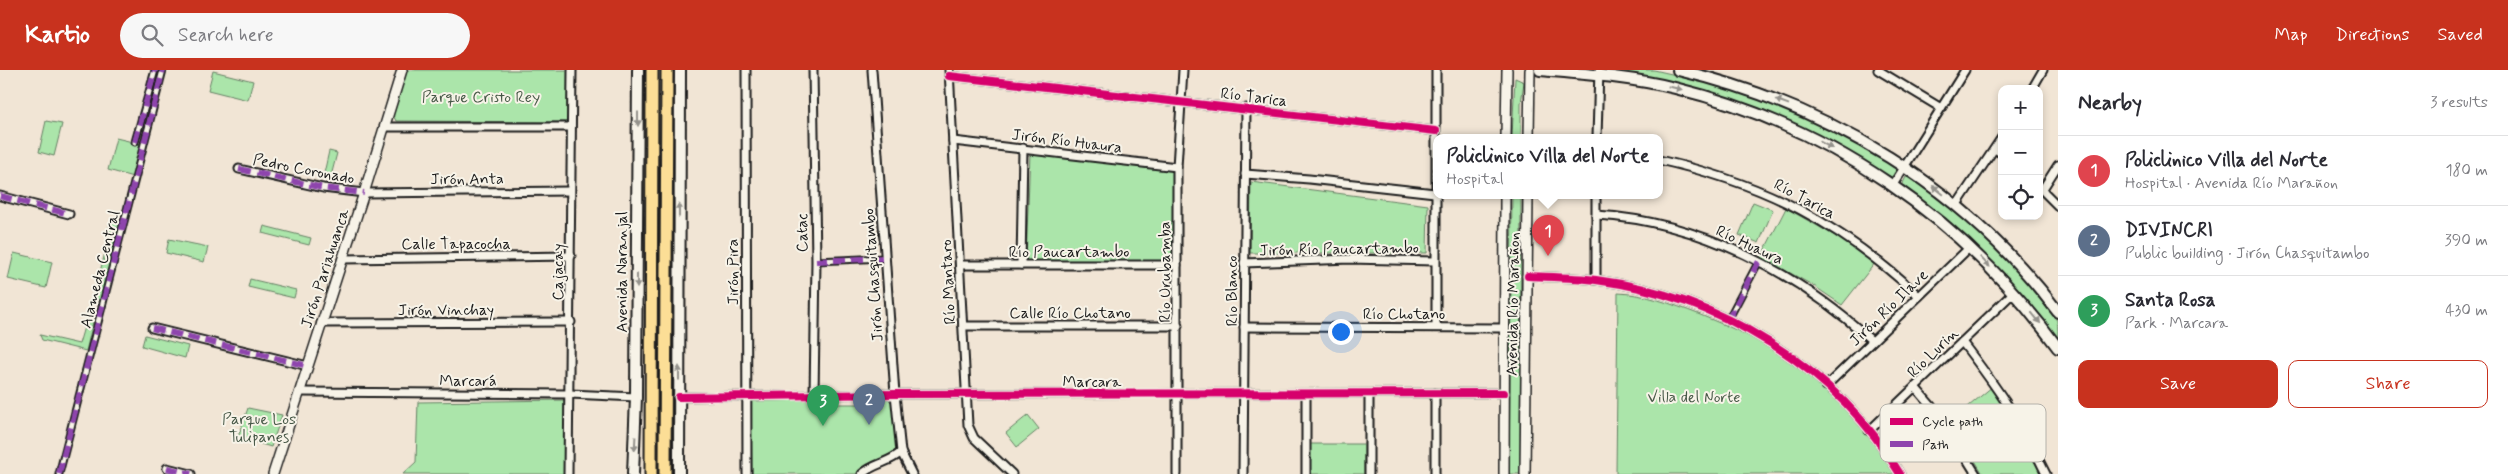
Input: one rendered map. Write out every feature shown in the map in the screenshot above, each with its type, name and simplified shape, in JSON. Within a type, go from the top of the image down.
[{"type":"highway","name":"Avenida Naranjal","points":[[651,474],[652,70]]},
{"type":"highway","points":[[666,70],[666,473]]},
{"type":"main road","name":"Avenida Naranjal","points":[[633,474],[636,397],[638,70]]},
{"type":"main road","points":[[679,474],[680,70]]},
{"type":"main road","points":[[1540,70],[1599,72],[1674,88],[1748,110],[1819,141],[1893,185],[1970,247],[2014,292],[2058,348]]},
{"type":"main road","points":[[1678,70],[1735,85],[1801,109],[1840,128],[1905,166],[1956,206],[2006,251],[2058,312]]},
{"type":"street","points":[[136,142],[154,70]]},
{"type":"street","name":"Alameda Central","points":[[59,474],[163,70]]},
{"type":"street","name":"Jirón Pariahuanca","points":[[273,474],[402,70]]},
{"type":"street","name":"Cajacay","points":[[568,474],[572,70]]},
{"type":"street","name":"Jirón Pira","points":[[746,70],[747,474]]},
{"type":"street","name":"Catac","points":[[813,70],[816,261],[814,395]]},
{"type":"street","name":"Jirón Chasquitambo","points":[[872,70],[895,394],[901,452],[912,474]]},
{"type":"street","name":"Río Urubamba","points":[[1177,474],[1177,167],[1183,70]]},
{"type":"street","points":[[1436,70],[1436,134]]},
{"type":"street","points":[[1506,134],[1507,70]]},
{"type":"street","points":[[1529,134],[1530,70]]},
{"type":"street","points":[[1878,70],[1889,73],[1941,108]]},
{"type":"street","points":[[1893,185],[1965,70]]},
{"type":"street","points":[[2034,85],[2043,70]]},
{"type":"street","points":[[1597,134],[1599,72]]},
{"type":"street","name":"Río Tarica","points":[[949,73],[1436,130]]},
{"type":"street","name":"Río Mantaro","points":[[949,73],[961,266],[966,396],[970,433],[1012,474]]},
{"type":"street","name":"Río Blanco","points":[[1243,474],[1246,108]]},
{"type":"street","points":[[384,127],[570,128]]},
{"type":"street","name":"Jirón Río Huaura","points":[[953,141],[1177,167]]},
{"type":"street","points":[[1956,206],[1998,144]]},
{"type":"street","points":[[1021,265],[1023,148]]},
{"type":"street","name":"Río Tarica","points":[[1663,161],[1700,169],[1787,202],[1830,226],[1862,247],[1919,296]]},
{"type":"street","points":[[2043,186],[2058,165]]},
{"type":"street","name":"Pedro Coronado","points":[[239,168],[323,188],[364,193]]},
{"type":"street","points":[[1245,174],[1433,193]]},
{"type":"street","name":"Jirón Anta","points":[[364,193],[570,191]]},
{"type":"street","points":[[2043,191],[2058,206]]},
{"type":"street","points":[[0,196],[69,214]]},
{"type":"street","points":[[1435,199],[1436,326]]},
{"type":"street","name":"Avenida Río Marañon","points":[[1504,474],[1505,199]]},
{"type":"street","name":"Avenida Río Marañon","points":[[1525,474],[1528,199]]},
{"type":"street","points":[[1596,199],[1596,280]]},
{"type":"street","name":"Río Huaura","points":[[1596,215],[1624,217],[1676,229],[1759,260],[1799,284],[1842,314],[1872,342]]},
{"type":"street","name":"Jirón Río Ilave","points":[[1826,386],[1970,247]]},
{"type":"street","name":"Calle Tapacocha","points":[[342,259],[571,256]]},
{"type":"street","points":[[816,261],[885,258]]},
{"type":"street","name":"Jirón Río Paucartambo","points":[[1244,263],[1350,259],[1434,261]]},
{"type":"street","points":[[1728,320],[1759,260]]},
{"type":"street","name":"Río Paucartambo","points":[[961,266],[1177,264]]},
{"type":"street","points":[[1528,276],[1596,280],[1661,294],[1728,320],[1758,335],[1799,361],[1869,431],[1880,446]]},
{"type":"street","name":"Río Lurin","points":[[1897,404],[2014,292]]},
{"type":"street","name":"Jirón Vinchay","points":[[321,323],[571,322]]},
{"type":"street","name":"Calle Río Chotano","points":[[963,326],[1178,326]]},
{"type":"street","name":"Río Chotano","points":[[1244,327],[1436,326],[1504,328]]},
{"type":"street","points":[[152,328],[308,366]]},
{"type":"street","points":[[1962,342],[1998,387],[2009,404]]},
{"type":"street","points":[[1915,387],[1930,404]]},
{"type":"street","name":"Marcará","points":[[300,392],[570,394],[636,397]]},
{"type":"street","points":[[1435,393],[1435,474]]},
{"type":"street","name":"Marcara","points":[[679,397],[895,394],[966,396],[1504,393]]},
{"type":"street","points":[[1306,394],[1306,474]]},
{"type":"street","points":[[1369,474],[1370,394]]},
{"type":"street","name":"Río Lurin","points":[[1869,431],[1880,420]]},
{"type":"street","points":[[862,474],[872,467],[894,459],[901,452]]},
{"type":"street","points":[[1891,462],[1900,474]]},
{"type":"street","points":[[1969,462],[1976,474]]},
{"type":"street","points":[[2040,462],[2046,474]]},
{"type":"street","points":[[167,468],[191,474]]},
{"type":"green space","name":"Parque Cristo Rey","points":[[407,70],[569,70],[568,122],[396,121],[393,115]]},
{"type":"green space","points":[[1604,70],[1654,70],[1720,85],[1817,121],[1894,166],[1898,171],[1892,177],[1885,174],[1814,133],[1752,107],[1607,73]]},
{"type":"green space","points":[[213,71],[253,81],[248,100],[208,90]]},
{"type":"green space","points":[[1515,78],[1524,82],[1521,103],[1521,134],[1512,134]]},
{"type":"green space","points":[[46,121],[62,124],[54,156],[39,152]]},
{"type":"green space","points":[[116,138],[141,144],[133,177],[108,170]]},
{"type":"green space","points":[[329,151],[337,153],[330,180],[323,178]]},
{"type":"green space","points":[[1030,153],[1174,170],[1172,262],[1026,262]]},
{"type":"green space","points":[[1906,177],[1919,182],[1938,196],[2011,265],[2049,308],[2057,321],[2058,340],[2024,297],[1987,258],[1947,221],[1904,186],[1903,183]]},
{"type":"green space","points":[[1251,182],[1428,205],[1427,253],[1250,253]]},
{"type":"green space","points":[[1512,199],[1521,199],[1520,474],[1509,474]]},
{"type":"green space","points":[[1753,202],[1773,210],[1759,243],[1739,235]]},
{"type":"green space","points":[[1786,208],[1844,241],[1875,263],[1842,305],[1814,286],[1761,257]]},
{"type":"green space","points":[[111,219],[123,222],[119,238],[107,235]]},
{"type":"green space","points":[[264,226],[311,238],[309,245],[262,233]]},
{"type":"green space","points":[[109,238],[116,240],[100,300],[93,298]]},
{"type":"green space","points":[[169,239],[208,247],[204,262],[166,253]]},
{"type":"green space","points":[[14,253],[52,262],[46,288],[8,279]]},
{"type":"green space","points":[[250,279],[296,290],[294,298],[248,287]]},
{"type":"green space","name":"Villa del Norte","points":[[1618,293],[1648,297],[1698,314],[1745,334],[1780,355],[1818,384],[1852,417],[1880,451],[1880,462],[1887,462],[1895,474],[1616,474]]},
{"type":"green space","points":[[86,320],[93,322],[86,351],[42,340],[40,335],[79,344]]},
{"type":"green space","points":[[145,335],[188,346],[185,358],[142,346]]},
{"type":"green space","points":[[1993,386],[2005,404],[1971,404]]},
{"type":"green space","points":[[754,399],[827,399],[828,404],[875,404],[876,399],[888,399],[892,403],[897,447],[895,453],[869,464],[856,474],[752,474],[751,401]]},
{"type":"green space","points":[[565,400],[565,474],[403,474],[416,462],[418,402]]},
{"type":"green space","name":"Parque Los Tulipanes","points":[[248,408],[282,415],[271,447],[238,437]]},
{"type":"green space","points":[[1028,415],[1039,429],[1017,447],[1006,433]]},
{"type":"green space","points":[[1310,444],[1364,444],[1364,474],[1310,474]]},
{"type":"green space","points":[[1976,462],[2037,462],[2043,474],[1983,474]]},
{"type":"marked path","points":[[135,142],[155,70]]},
{"type":"marked path","points":[[59,474],[163,70]]},
{"type":"marked path","points":[[239,169],[323,188],[364,193]]},
{"type":"marked path","points":[[0,196],[69,214]]},
{"type":"marked path","points":[[816,261],[885,258]]},
{"type":"marked path","points":[[1728,320],[1759,261]]},
{"type":"marked path","points":[[152,328],[308,366]]},
{"type":"marked path","points":[[167,468],[191,474]]},
{"type":"cycle path","points":[[949,76],[1436,131]]},
{"type":"cycle path","points":[[1528,276],[1588,279],[1642,289],[1686,302],[1729,320],[1770,343],[1808,370],[1843,401],[1880,445]]},
{"type":"cycle path","points":[[679,397],[895,394],[1504,393]]},
{"type":"cycle path","points":[[1892,462],[1900,474]]},
{"type":"place","name":"Policlinico Villa del Norte","points":[[1548,256]]},
{"type":"place","name":"DIVINCRI","points":[[869,425]]},
{"type":"place","name":"Santa Rosa","points":[[823,426]]}]
